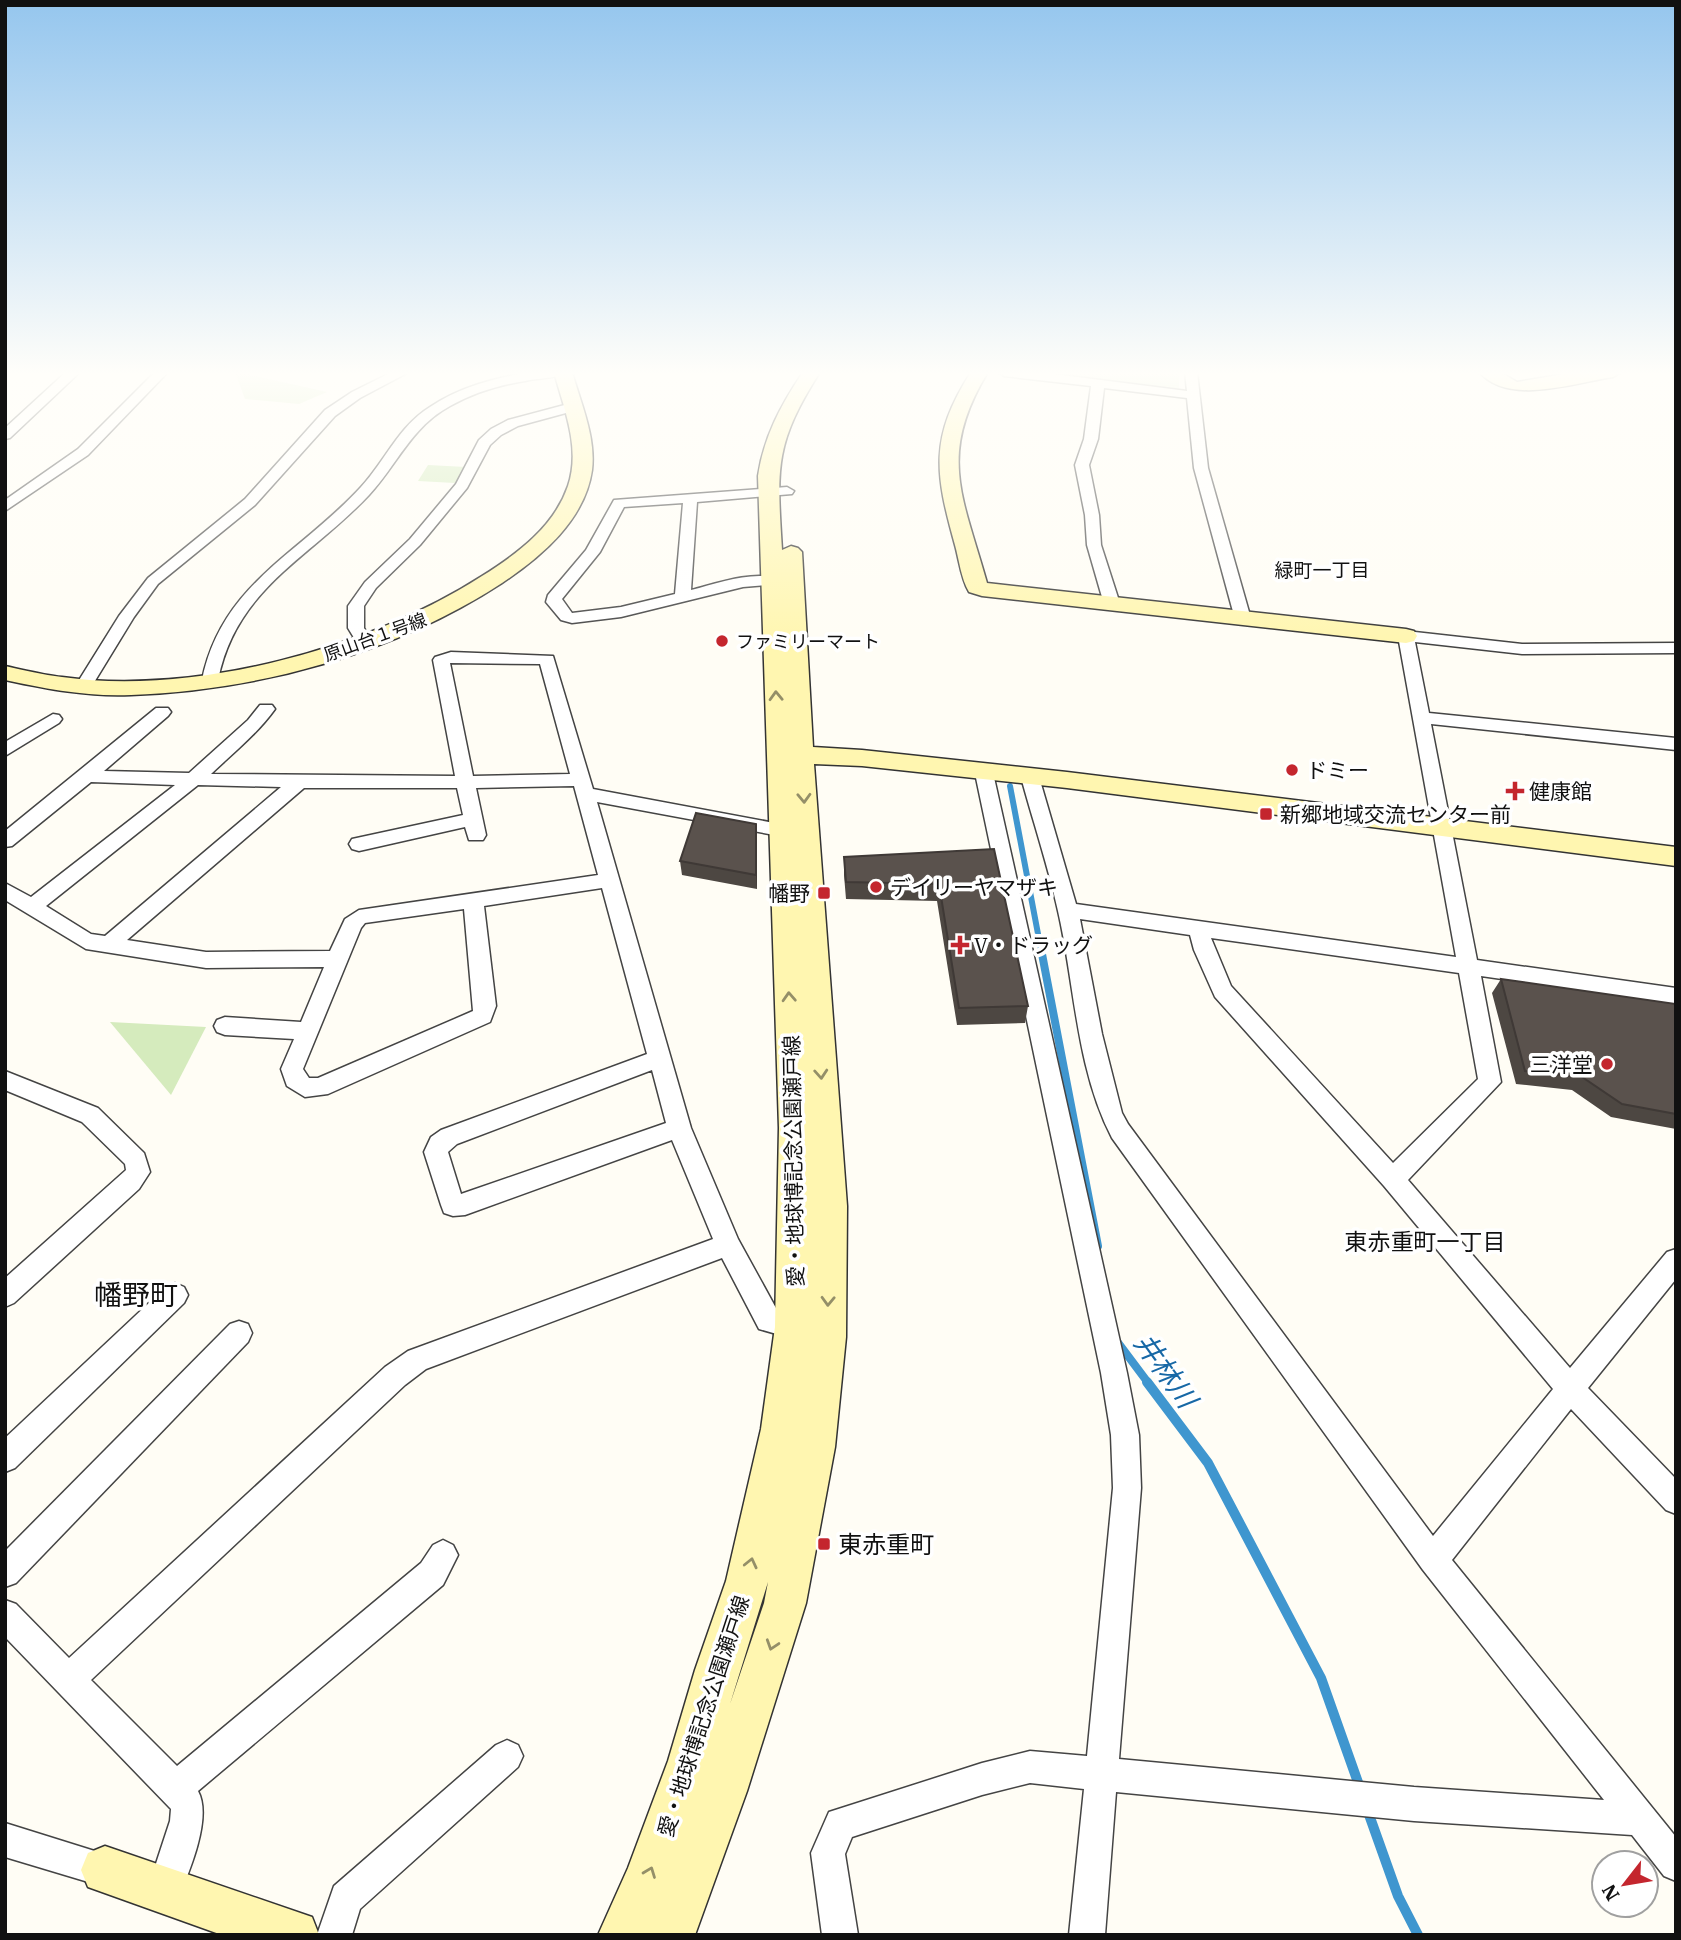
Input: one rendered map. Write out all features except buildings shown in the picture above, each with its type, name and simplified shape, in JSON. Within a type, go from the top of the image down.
[{"type":"main road","name":"原山台１号線","points":[[5,673],[47,682],[130,687],[210,680],[292,665],[365,643],[434,615],[482,589],[539,545],[567,509],[582,472],[583,463]]},
{"type":"main road","name":"愛・地球博記念公園瀬戸線","points":[[623,1935],[649,1876],[691,1761],[717,1670],[747,1581],[781,1429],[794,1327],[794,832],[778,491],[771,463]]},
{"type":"main road","name":"愛・地球博記念公園瀬戸線","points":[[787,463],[778,491],[772,581],[791,754]]},
{"type":"main road","points":[[950,463],[952,493],[977,587],[989,591],[1406,636]]},
{"type":"main road","points":[[791,754],[1030,777],[1676,857]]},
{"type":"main road","name":"愛・地球博記念公園瀬戸線","points":[[670,1935],[724,1791],[786,1603],[815,1447],[827,1337],[830,1206],[794,832]]},
{"type":"main road","points":[[105,1870],[294,1935]]},
{"type":"street","points":[[5,506],[68,463]]},
{"type":"street","points":[[84,685],[127,616],[153,581],[250,502],[285,463]]},
{"type":"street","points":[[210,680],[211,662],[241,608],[259,586],[344,513],[387,463]]},
{"type":"street","points":[[365,643],[356,628],[356,606],[370,585],[415,542],[462,485],[474,463]]},
{"type":"street","points":[[1083,463],[1094,545],[1112,604]]},
{"type":"street","points":[[1200,463],[1243,619]]},
{"type":"street","points":[[772,581],[743,582],[621,612],[572,618],[567,617],[554,602],[554,598],[593,552],[620,503],[778,491]]},
{"type":"street","points":[[683,597],[690,498]]},
{"type":"street","points":[[1393,1179],[1490,1082],[1406,636],[1541,649],[1676,648]]},
{"type":"street","points":[[359,844],[474,827],[441,660],[451,657],[547,659],[679,1128],[728,1245],[768,1320],[827,1337]]},
{"type":"street","points":[[32,907],[193,780],[254,724],[266,709]]},
{"type":"street","points":[[5,841],[162,712]]},
{"type":"street","points":[[1422,718],[1676,744]]},
{"type":"street","points":[[5,750],[52,719]]},
{"type":"street","points":[[984,773],[1114,1373],[1125,1435],[1126,1488],[1087,1935]]},
{"type":"street","points":[[87,776],[298,783],[464,783],[583,787],[794,832]]},
{"type":"street","points":[[1030,777],[1068,910],[1091,1034],[1111,1114],[1120,1131],[1433,1560],[1676,1864]]},
{"type":"street","points":[[108,945],[298,783]]},
{"type":"street","points":[[473,899],[485,1006],[482,1016],[320,1087],[305,1088],[295,1080],[292,1069],[352,924],[359,917],[473,899],[610,880]]},
{"type":"street","points":[[5,890],[86,941],[206,960],[337,959]]},
{"type":"street","points":[[1068,910],[1676,996]]},
{"type":"street","points":[[1199,929],[1204,950],[1223,991],[1393,1179],[1570,1390],[1676,1500]]},
{"type":"street","points":[[225,1026],[309,1031]]},
{"type":"street","points":[[660,1058],[449,1137],[439,1144],[436,1152],[453,1205],[465,1204],[679,1128]]},
{"type":"street","points":[[5,1080],[90,1115],[136,1160],[138,1172],[5,1295]]},
{"type":"street","points":[[69,1679],[395,1376],[417,1360],[728,1245]]},
{"type":"street","points":[[1433,1560],[1676,1259]]},
{"type":"street","points":[[5,1458],[175,1295]]},
{"type":"street","points":[[5,1572],[239,1334]]},
{"type":"street","points":[[176,1788],[432,1574],[443,1555]]},
{"type":"street","points":[[5,1615],[176,1788],[188,1804],[187,1821],[164,1891]]},
{"type":"street","points":[[334,1935],[346,1898],[507,1756]]},
{"type":"street","points":[[840,1935],[828,1853],[841,1824],[982,1779],[1030,1767],[1414,1804],[1640,1819]]},
{"type":"street","points":[[5,1840],[105,1870]]},
{"type":"green space","points":[[428,465],[466,467],[455,483],[418,481]]},
{"type":"green space","points":[[110,1022],[206,1027],[171,1095]]},
{"type":"waterway","name":"井林川","points":[[1010,786],[1042,955]]},
{"type":"waterway","name":"井林川","points":[[1042,954],[1098,1246]]},
{"type":"waterway","name":"井林川","points":[[1116,1340],[1149,1384]]},
{"type":"waterway","name":"井林川","points":[[1147,1382],[1208,1463],[1321,1678],[1360,1788]]},
{"type":"waterway","name":"井林川","points":[[1367,1809],[1398,1896],[1418,1935]]},
{"type":"place","name":"ファミリーマート","points":[[722,641]]},
{"type":"place","name":"ドミー","points":[[1292,770]]},
{"type":"place","name":"健康館","points":[[1515,791]]},
{"type":"place","name":"新郷地域交流センター前","points":[[1266,814]]},
{"type":"place","name":"デイリーヤマザキ","points":[[876,887]]},
{"type":"place","name":"幡野","points":[[824,893]]},
{"type":"place","name":"V・ドラッグ","points":[[960,945]]},
{"type":"place","name":"三洋堂","points":[[1607,1064]]},
{"type":"place","name":"東赤重町","points":[[824,1544]]},
{"type":"district","name":"緑町一丁目","points":[[1322,570]]},
{"type":"district","name":"東赤重町一丁目","points":[[1425,1241]]},
{"type":"district","name":"幡野町","points":[[136,1294]]}]
